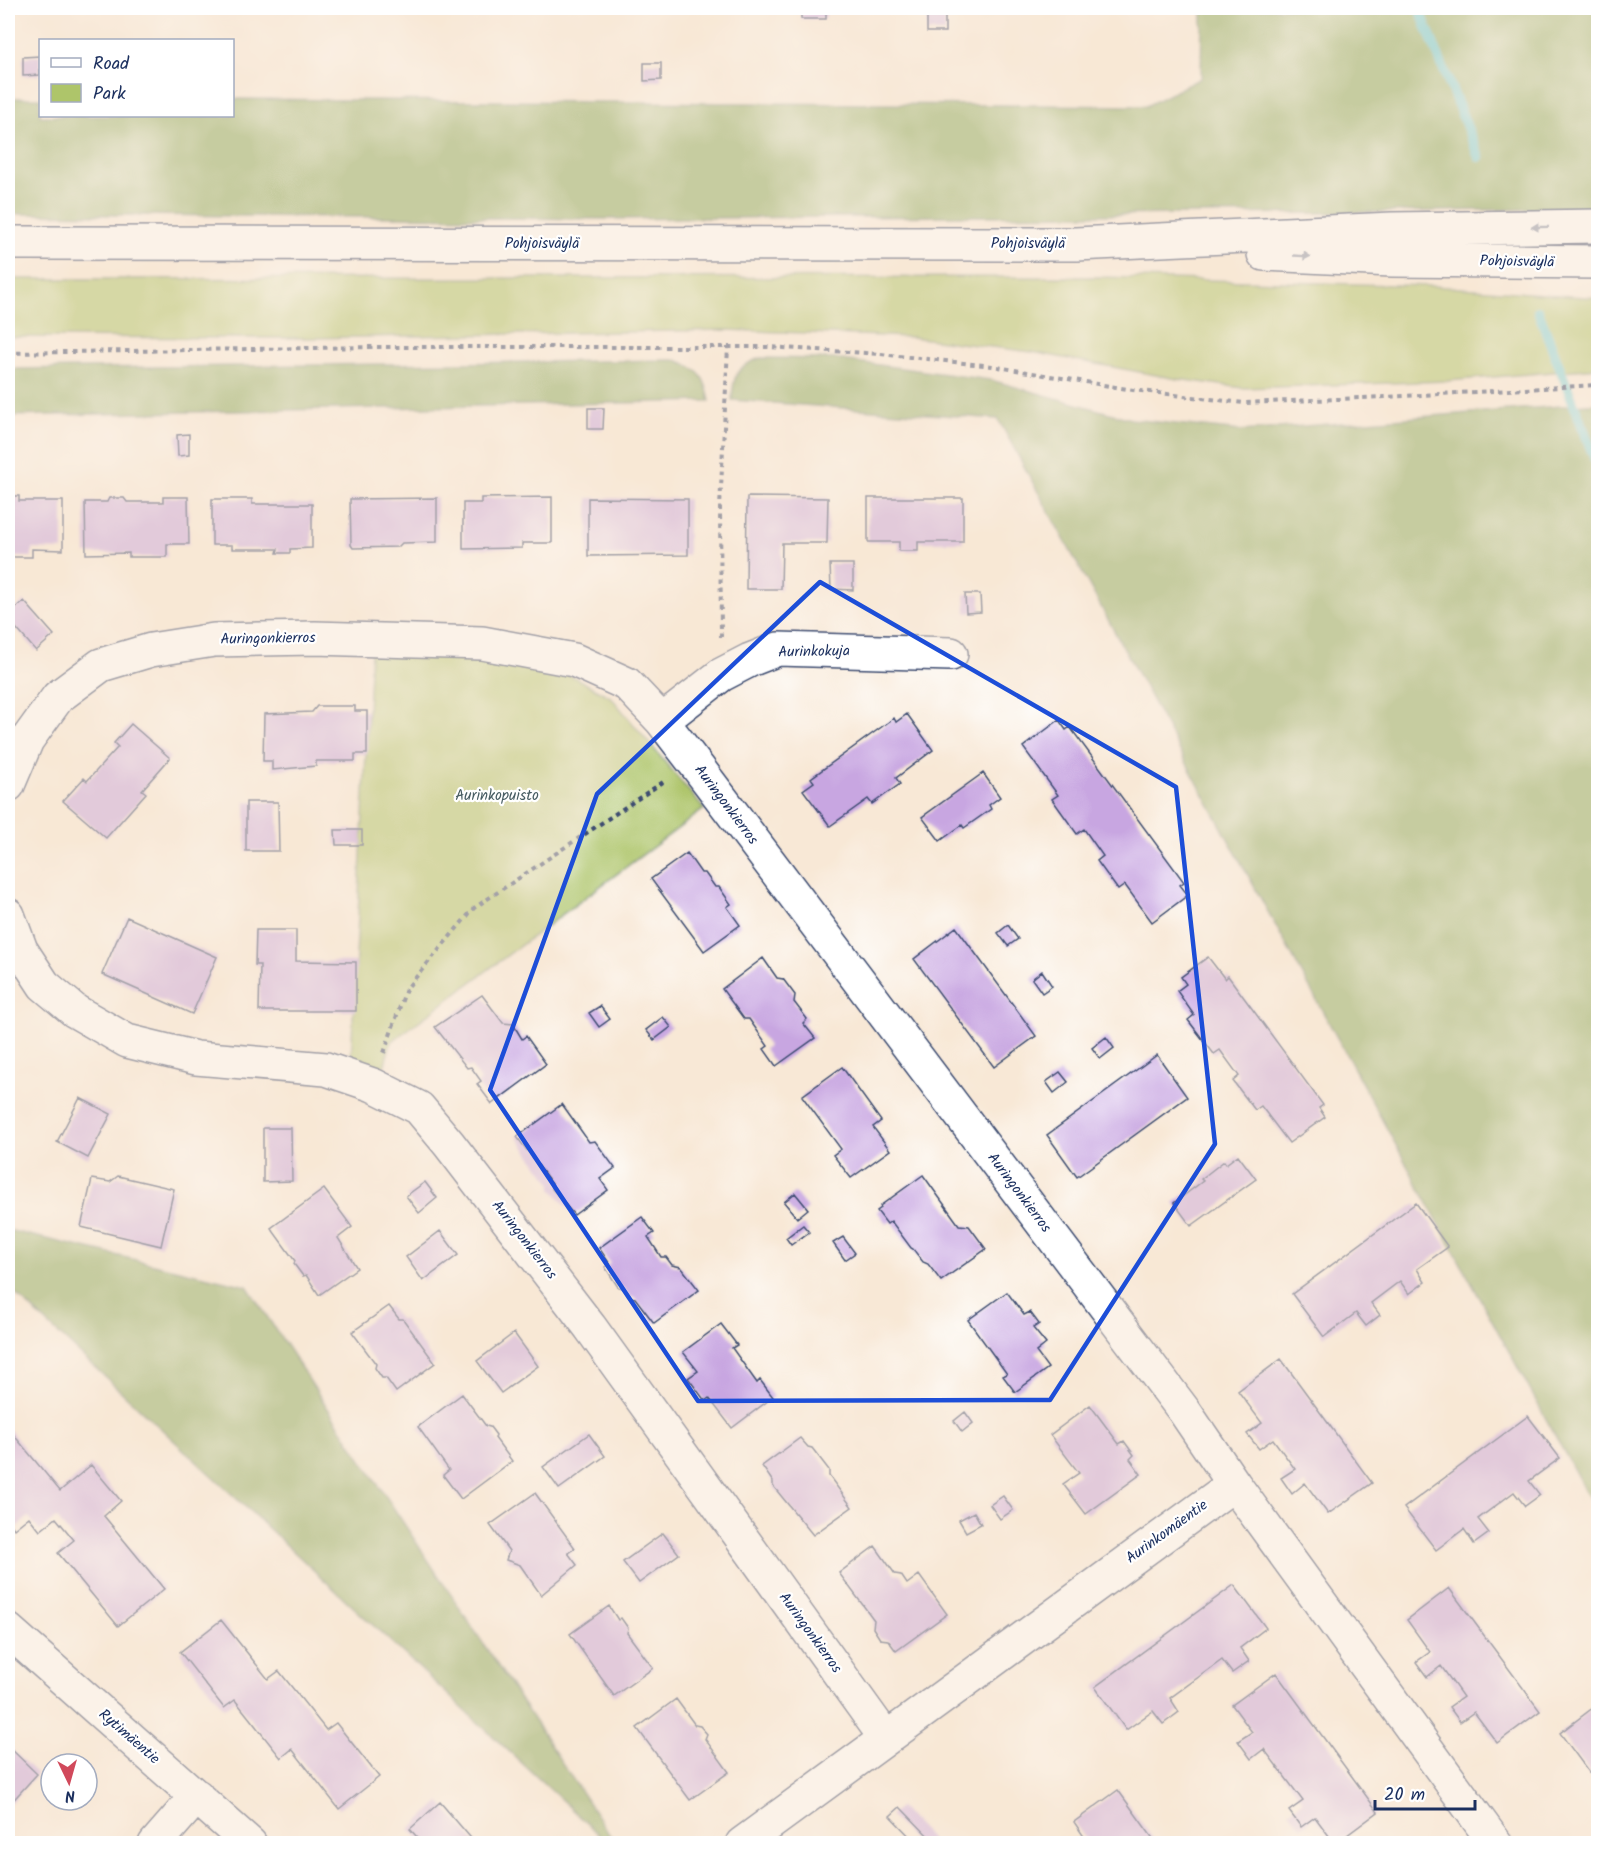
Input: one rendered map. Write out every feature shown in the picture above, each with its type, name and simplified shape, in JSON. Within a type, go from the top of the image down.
[{"type":"street","name":"Pohjoisväylä","points":[[8,243],[1076,244],[1392,229],[1599,226]]},
{"type":"street","name":"Pohjoisväylä","points":[[1076,244],[1392,260],[1599,262]]},
{"type":"street","name":"Auringonkierros","points":[[8,785],[27,740],[58,697],[101,665],[151,650],[214,640],[315,638],[482,643],[574,660],[627,684],[662,721],[694,762],[1185,1412],[1234,1484]]},
{"type":"street","name":"Aurinkokuja","points":[[662,721],[721,675],[778,649],[951,654]]},
{"type":"street","name":"Auringonkierros","points":[[8,915],[21,950],[44,986],[75,1011],[127,1041],[196,1058],[326,1069],[373,1085],[419,1108],[590,1327],[885,1737]]},
{"type":"street","name":"Aurinkomäentie","points":[[742,1844],[885,1737],[1234,1484]]},
{"type":"street","points":[[1234,1484],[1496,1844]]},
{"type":"street","name":"Rytimäentie","points":[[8,1630],[250,1844]]},
{"type":"street","points":[[155,1844],[197,1796]]},
{"type":"path","points":[[8,353],[372,347],[768,347],[881,354],[992,366],[1132,390],[1244,402],[1385,398],[1531,387],[1599,385]]},
{"type":"path","points":[[721,675],[720,508],[728,347]]},
{"type":"path","points":[[373,1085],[406,989],[474,908],[694,762]]},
{"type":"highlighted area","points":[[820,582],[1176,787],[1215,1144],[1050,1400],[698,1401],[490,1090],[597,794]]},
{"type":"green space","points":[[1202,8],[1598,8],[1598,208],[1332,213],[603,219],[8,214],[8,98],[39,98],[39,117],[234,117],[234,99],[1146,106],[1201,78]]},
{"type":"green space","points":[[1098,277],[1433,286],[1598,298],[1598,368],[1448,381],[1243,388],[1177,379],[1032,352],[911,337],[726,330],[310,338],[8,337],[8,279]]},
{"type":"green space","points":[[760,358],[834,359],[991,380],[1131,419],[1241,431],[1598,403],[1598,1514],[998,419],[732,400],[733,384],[737,373]]},
{"type":"green space","points":[[676,360],[700,374],[706,385],[710,401],[8,416],[8,369]]},
{"type":"green space","name":"Aurinkopuisto","points":[[371,651],[483,655],[568,674],[611,697],[704,809],[391,1042],[383,1071],[351,1059]]},
{"type":"green space","points":[[8,1230],[247,1286],[615,1843],[608,1843],[8,1287]]},
{"type":"building","points":[[801,8],[826,8],[826,19],[801,19]]},
{"type":"building","points":[[927,13],[945,14],[945,32],[927,32]]},
{"type":"building","points":[[39,56],[39,75],[23,76],[23,57]]},
{"type":"building","points":[[644,63],[661,63],[661,80],[644,81]]},
{"type":"building","points":[[588,408],[604,408],[603,429],[588,429]]},
{"type":"building","points":[[189,434],[189,455],[178,456],[177,435]]},
{"type":"building","points":[[8,496],[19,496],[19,501],[63,501],[63,550],[32,549],[32,557],[11,557],[11,550],[8,550]]},
{"type":"building","points":[[163,497],[188,497],[189,544],[167,544],[167,557],[129,557],[129,553],[86,554],[85,502],[107,502],[109,498],[124,498],[127,502],[163,502]]},
{"type":"building","points":[[552,497],[552,543],[522,543],[522,548],[463,549],[463,503],[481,503],[481,498]]},
{"type":"building","points":[[747,497],[828,498],[827,543],[782,543],[781,589],[746,589]]},
{"type":"building","points":[[437,498],[437,542],[402,543],[398,547],[353,548],[351,545],[350,499]]},
{"type":"building","points":[[588,498],[688,499],[688,555],[588,556]]},
{"type":"building","points":[[868,498],[963,498],[963,542],[918,542],[918,551],[899,551],[899,542],[868,542]]},
{"type":"building","points":[[212,499],[252,499],[252,504],[312,504],[312,548],[290,549],[290,553],[277,553],[278,549],[232,549],[232,545],[212,545]]},
{"type":"building","points":[[830,564],[853,564],[853,590],[831,589]]},
{"type":"building","points":[[965,594],[980,594],[981,612],[966,613]]},
{"type":"building","points":[[24,601],[54,635],[36,651],[8,619],[8,615]]},
{"type":"building","points":[[317,706],[355,706],[355,711],[367,711],[367,754],[355,754],[355,761],[316,761],[316,766],[272,770],[272,761],[263,761],[264,714],[312,712]]},
{"type":"building","points":[[907,714],[933,750],[896,778],[900,784],[872,804],[868,799],[830,826],[803,790],[814,782],[811,778],[894,718],[896,722]]},
{"type":"building","points":[[1059,720],[1066,730],[1070,727],[1184,882],[1180,885],[1188,895],[1152,922],[1125,885],[1118,890],[1097,861],[1103,856],[1084,829],[1077,834],[1052,799],[1058,795],[1023,747]]},
{"type":"building","points":[[131,724],[170,758],[142,790],[146,793],[106,838],[63,801],[84,778],[87,781],[118,747],[114,743]]},
{"type":"building","points":[[983,773],[1000,797],[989,805],[991,809],[964,828],[962,825],[940,841],[922,817]]},
{"type":"building","points":[[246,802],[278,802],[279,851],[246,851]]},
{"type":"building","points":[[335,830],[362,830],[362,845],[336,845]]},
{"type":"building","points":[[687,853],[701,873],[705,873],[715,887],[719,887],[731,904],[727,907],[740,925],[704,951],[651,879]]},
{"type":"building","points":[[127,917],[217,957],[192,1014],[102,974]]},
{"type":"building","points":[[1008,925],[1018,939],[1008,946],[998,933]]},
{"type":"building","points":[[956,927],[1036,1036],[994,1067],[914,959]]},
{"type":"building","points":[[256,930],[296,930],[296,961],[356,962],[356,1011],[259,1011],[260,965],[255,965]]},
{"type":"building","points":[[1208,957],[1225,979],[1228,976],[1323,1105],[1319,1108],[1325,1117],[1289,1143],[1261,1106],[1255,1110],[1233,1081],[1239,1076],[1220,1050],[1214,1054],[1188,1020],[1194,1015],[1177,991],[1186,984],[1181,977]]},
{"type":"building","points":[[763,958],[777,978],[783,979],[795,995],[794,1002],[807,1019],[803,1023],[815,1038],[776,1066],[764,1049],[768,1046],[749,1019],[744,1019],[722,989]]},
{"type":"building","points":[[1042,971],[1052,986],[1042,993],[1032,979]]},
{"type":"building","points":[[482,995],[503,1023],[513,1024],[522,1039],[526,1036],[546,1064],[492,1104],[477,1084],[481,1081],[471,1067],[467,1068],[435,1027]]},
{"type":"building","points":[[600,1006],[610,1019],[599,1027],[589,1013]]},
{"type":"building","points":[[663,1017],[671,1027],[654,1040],[646,1030]]},
{"type":"building","points":[[1106,1037],[1114,1048],[1100,1059],[1092,1048]]},
{"type":"building","points":[[1157,1055],[1187,1097],[1077,1177],[1047,1135]]},
{"type":"building","points":[[842,1067],[881,1121],[873,1127],[890,1150],[851,1178],[833,1155],[841,1149],[802,1096]]},
{"type":"building","points":[[1060,1072],[1068,1082],[1054,1093],[1046,1082]]},
{"type":"building","points":[[80,1098],[111,1114],[88,1158],[57,1142]]},
{"type":"building","points":[[562,1104],[589,1142],[595,1141],[615,1168],[600,1179],[608,1190],[574,1215],[552,1189],[552,1184],[517,1137]]},
{"type":"building","points":[[263,1128],[291,1128],[292,1181],[263,1182]]},
{"type":"building","points":[[1238,1155],[1256,1179],[1191,1226],[1174,1203],[1203,1181],[1201,1179],[1224,1161],[1226,1164]]},
{"type":"building","points":[[923,1175],[959,1225],[969,1226],[986,1249],[941,1281],[928,1264],[923,1262],[911,1248],[891,1221],[887,1224],[877,1211],[881,1208],[880,1206]]},
{"type":"building","points":[[118,1176],[174,1189],[161,1246],[81,1227],[92,1179],[110,1182]]},
{"type":"building","points":[[425,1182],[437,1198],[419,1213],[406,1196]]},
{"type":"building","points":[[324,1189],[352,1227],[338,1238],[357,1268],[319,1295],[306,1275],[303,1276],[294,1264],[295,1261],[271,1228]]},
{"type":"building","points":[[795,1193],[808,1209],[797,1218],[784,1202]]},
{"type":"building","points":[[1416,1203],[1448,1247],[1417,1269],[1425,1282],[1409,1294],[1400,1281],[1371,1303],[1380,1315],[1366,1326],[1356,1313],[1324,1337],[1292,1294]]},
{"type":"building","points":[[642,1217],[654,1233],[648,1237],[661,1257],[666,1257],[672,1265],[681,1267],[699,1290],[654,1323],[635,1298],[630,1297],[623,1288],[618,1287],[605,1267],[610,1264],[599,1248]]},
{"type":"building","points":[[803,1225],[809,1232],[791,1245],[786,1238]]},
{"type":"building","points":[[440,1231],[458,1255],[423,1281],[406,1257]]},
{"type":"building","points":[[843,1237],[855,1253],[845,1260],[833,1243]]},
{"type":"building","points":[[1007,1292],[1024,1315],[1030,1312],[1039,1324],[1033,1328],[1046,1344],[1036,1352],[1048,1368],[1015,1392],[1003,1376],[1007,1374],[968,1320]]},
{"type":"building","points":[[389,1306],[399,1319],[403,1319],[435,1363],[396,1392],[386,1378],[382,1378],[375,1368],[376,1364],[352,1332]]},
{"type":"building","points":[[721,1324],[737,1345],[732,1348],[757,1383],[760,1380],[773,1397],[732,1428],[709,1398],[705,1401],[688,1378],[698,1371],[683,1352]]},
{"type":"building","points":[[514,1333],[538,1366],[501,1393],[477,1361]]},
{"type":"building","points":[[1281,1359],[1372,1483],[1328,1514],[1305,1483],[1292,1494],[1281,1478],[1295,1469],[1273,1439],[1259,1449],[1247,1434],[1262,1423],[1238,1391]]},
{"type":"building","points":[[462,1394],[486,1426],[490,1427],[496,1435],[495,1438],[512,1461],[461,1499],[443,1475],[449,1470],[418,1427]]},
{"type":"building","points":[[1090,1405],[1119,1444],[1124,1441],[1134,1455],[1130,1459],[1141,1474],[1086,1514],[1063,1484],[1079,1473],[1050,1435]]},
{"type":"building","points":[[965,1412],[973,1423],[962,1432],[954,1421]]},
{"type":"building","points":[[1528,1416],[1560,1458],[1529,1481],[1540,1495],[1525,1506],[1514,1492],[1478,1519],[1489,1533],[1474,1544],[1464,1529],[1436,1550],[1404,1508]]},
{"type":"building","points":[[8,1428],[60,1491],[91,1465],[121,1501],[104,1516],[164,1589],[118,1626],[58,1553],[74,1540],[56,1518],[40,1531],[29,1517],[14,1529],[8,1520]]},
{"type":"building","points":[[589,1434],[605,1456],[559,1489],[543,1467]]},
{"type":"building","points":[[800,1438],[812,1448],[829,1470],[829,1476],[852,1507],[813,1535],[773,1486],[773,1482],[762,1466]]},
{"type":"building","points":[[535,1493],[575,1548],[568,1553],[577,1565],[541,1595],[520,1565],[506,1560],[509,1551],[490,1525]]},
{"type":"building","points":[[1003,1496],[1013,1510],[1000,1519],[990,1505]]},
{"type":"building","points":[[974,1512],[981,1524],[966,1532],[959,1520]]},
{"type":"building","points":[[663,1533],[679,1554],[639,1583],[623,1562]]},
{"type":"building","points":[[875,1546],[895,1574],[901,1575],[907,1584],[919,1575],[947,1614],[896,1651],[888,1640],[880,1639],[873,1628],[874,1620],[839,1573]]},
{"type":"building","points":[[1234,1585],[1266,1628],[1240,1648],[1249,1661],[1232,1673],[1222,1660],[1170,1698],[1179,1712],[1163,1724],[1153,1711],[1126,1730],[1095,1687]]},
{"type":"building","points":[[1449,1588],[1540,1711],[1497,1743],[1474,1712],[1460,1722],[1449,1707],[1463,1697],[1441,1666],[1427,1677],[1416,1662],[1430,1652],[1407,1620]]},
{"type":"building","points":[[609,1606],[618,1620],[621,1618],[628,1628],[627,1633],[653,1668],[614,1696],[570,1634]]},
{"type":"building","points":[[221,1620],[268,1679],[279,1671],[326,1730],[336,1723],[379,1777],[339,1809],[292,1749],[281,1758],[235,1700],[224,1708],[180,1652]]},
{"type":"building","points":[[1276,1673],[1378,1812],[1335,1844],[1315,1817],[1301,1827],[1289,1811],[1303,1801],[1264,1749],[1251,1759],[1238,1741],[1252,1732],[1232,1705]]},
{"type":"building","points":[[676,1699],[695,1725],[700,1726],[707,1734],[705,1739],[729,1772],[690,1800],[637,1728]]},
{"type":"building","points":[[1598,1704],[1598,1770],[1591,1775],[1560,1733]]},
{"type":"building","points":[[8,1746],[37,1774],[8,1806]]},
{"type":"building","points":[[1118,1790],[1157,1844],[1089,1844],[1074,1822]]},
{"type":"building","points":[[440,1802],[476,1844],[423,1844],[410,1829]]},
{"type":"building","points":[[900,1807],[933,1841],[930,1844],[917,1844],[890,1816]]},
{"type":"waterway","points":[[1419,8],[1479,157]]},
{"type":"waterway","points":[[1538,311],[1598,467]]}]
